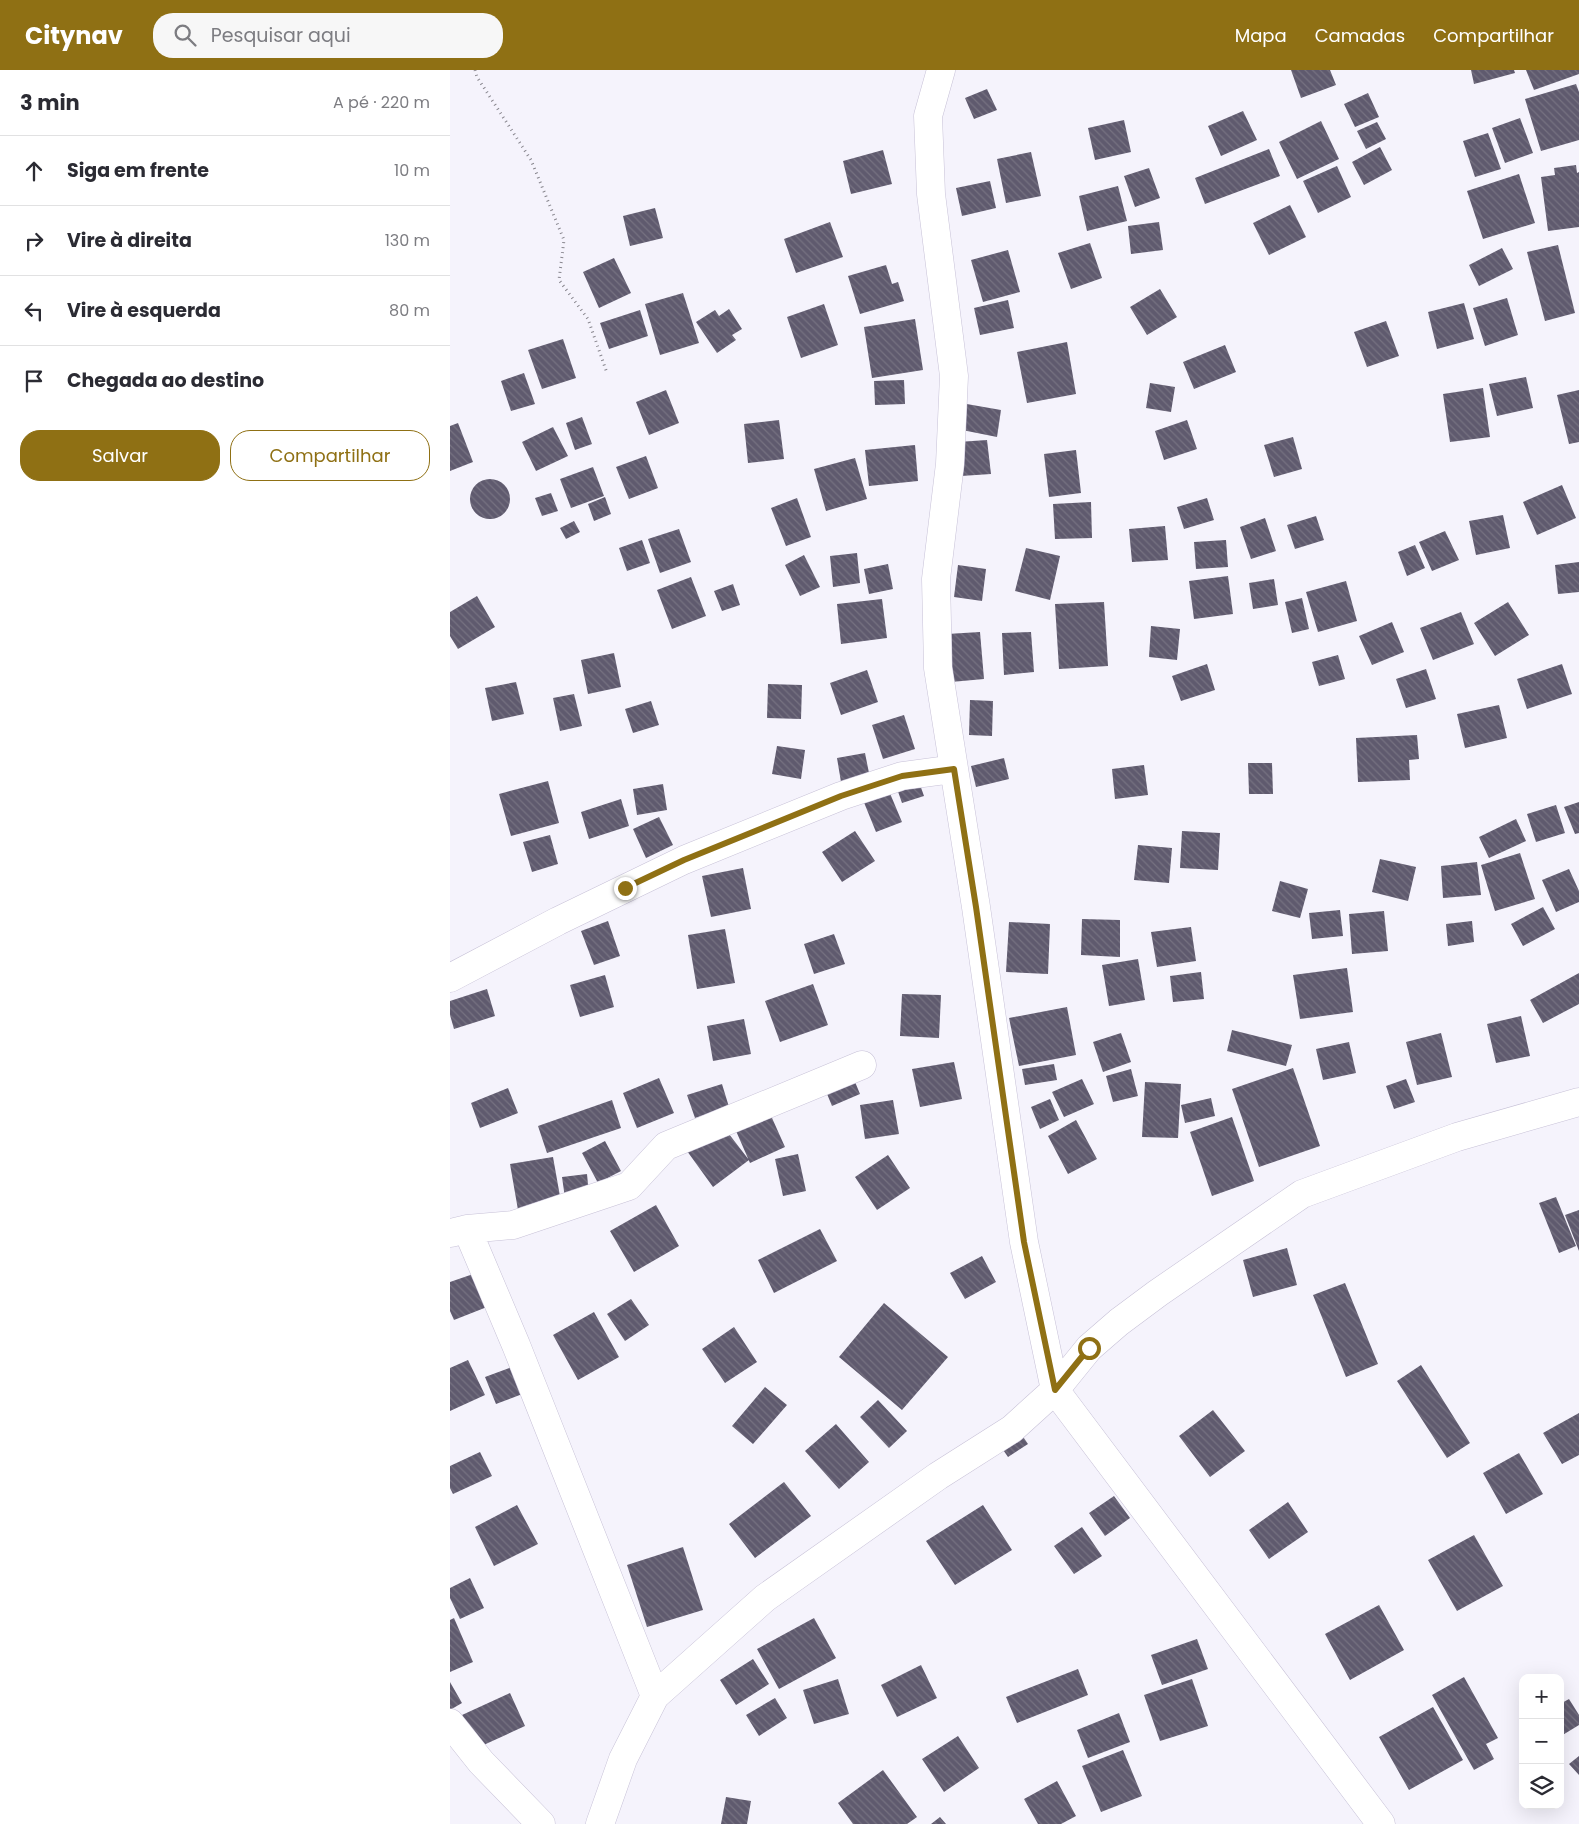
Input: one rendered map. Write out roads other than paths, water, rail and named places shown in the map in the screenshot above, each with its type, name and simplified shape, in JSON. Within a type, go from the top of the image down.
[{"type":"street","points":[[941,70],[928,116],[931,194],[954,376],[950,464],[936,579],[938,668],[977,917],[1024,1242],[1055,1390],[1380,1824]]},
{"type":"street","points":[[450,978],[558,921],[684,860],[841,796],[902,776],[954,769]]},
{"type":"street","points":[[655,1696],[516,1344],[458,1231],[513,1224],[629,1186],[666,1146],[862,1065]]},
{"type":"street","points":[[600,1824],[623,1759],[655,1696],[765,1598],[938,1476],[1012,1429],[1055,1390],[1089,1348],[1119,1322],[1202,1262],[1302,1194],[1457,1138],[1579,1102]]},
{"type":"street","points":[[450,1723],[481,1762],[541,1824]]}]
